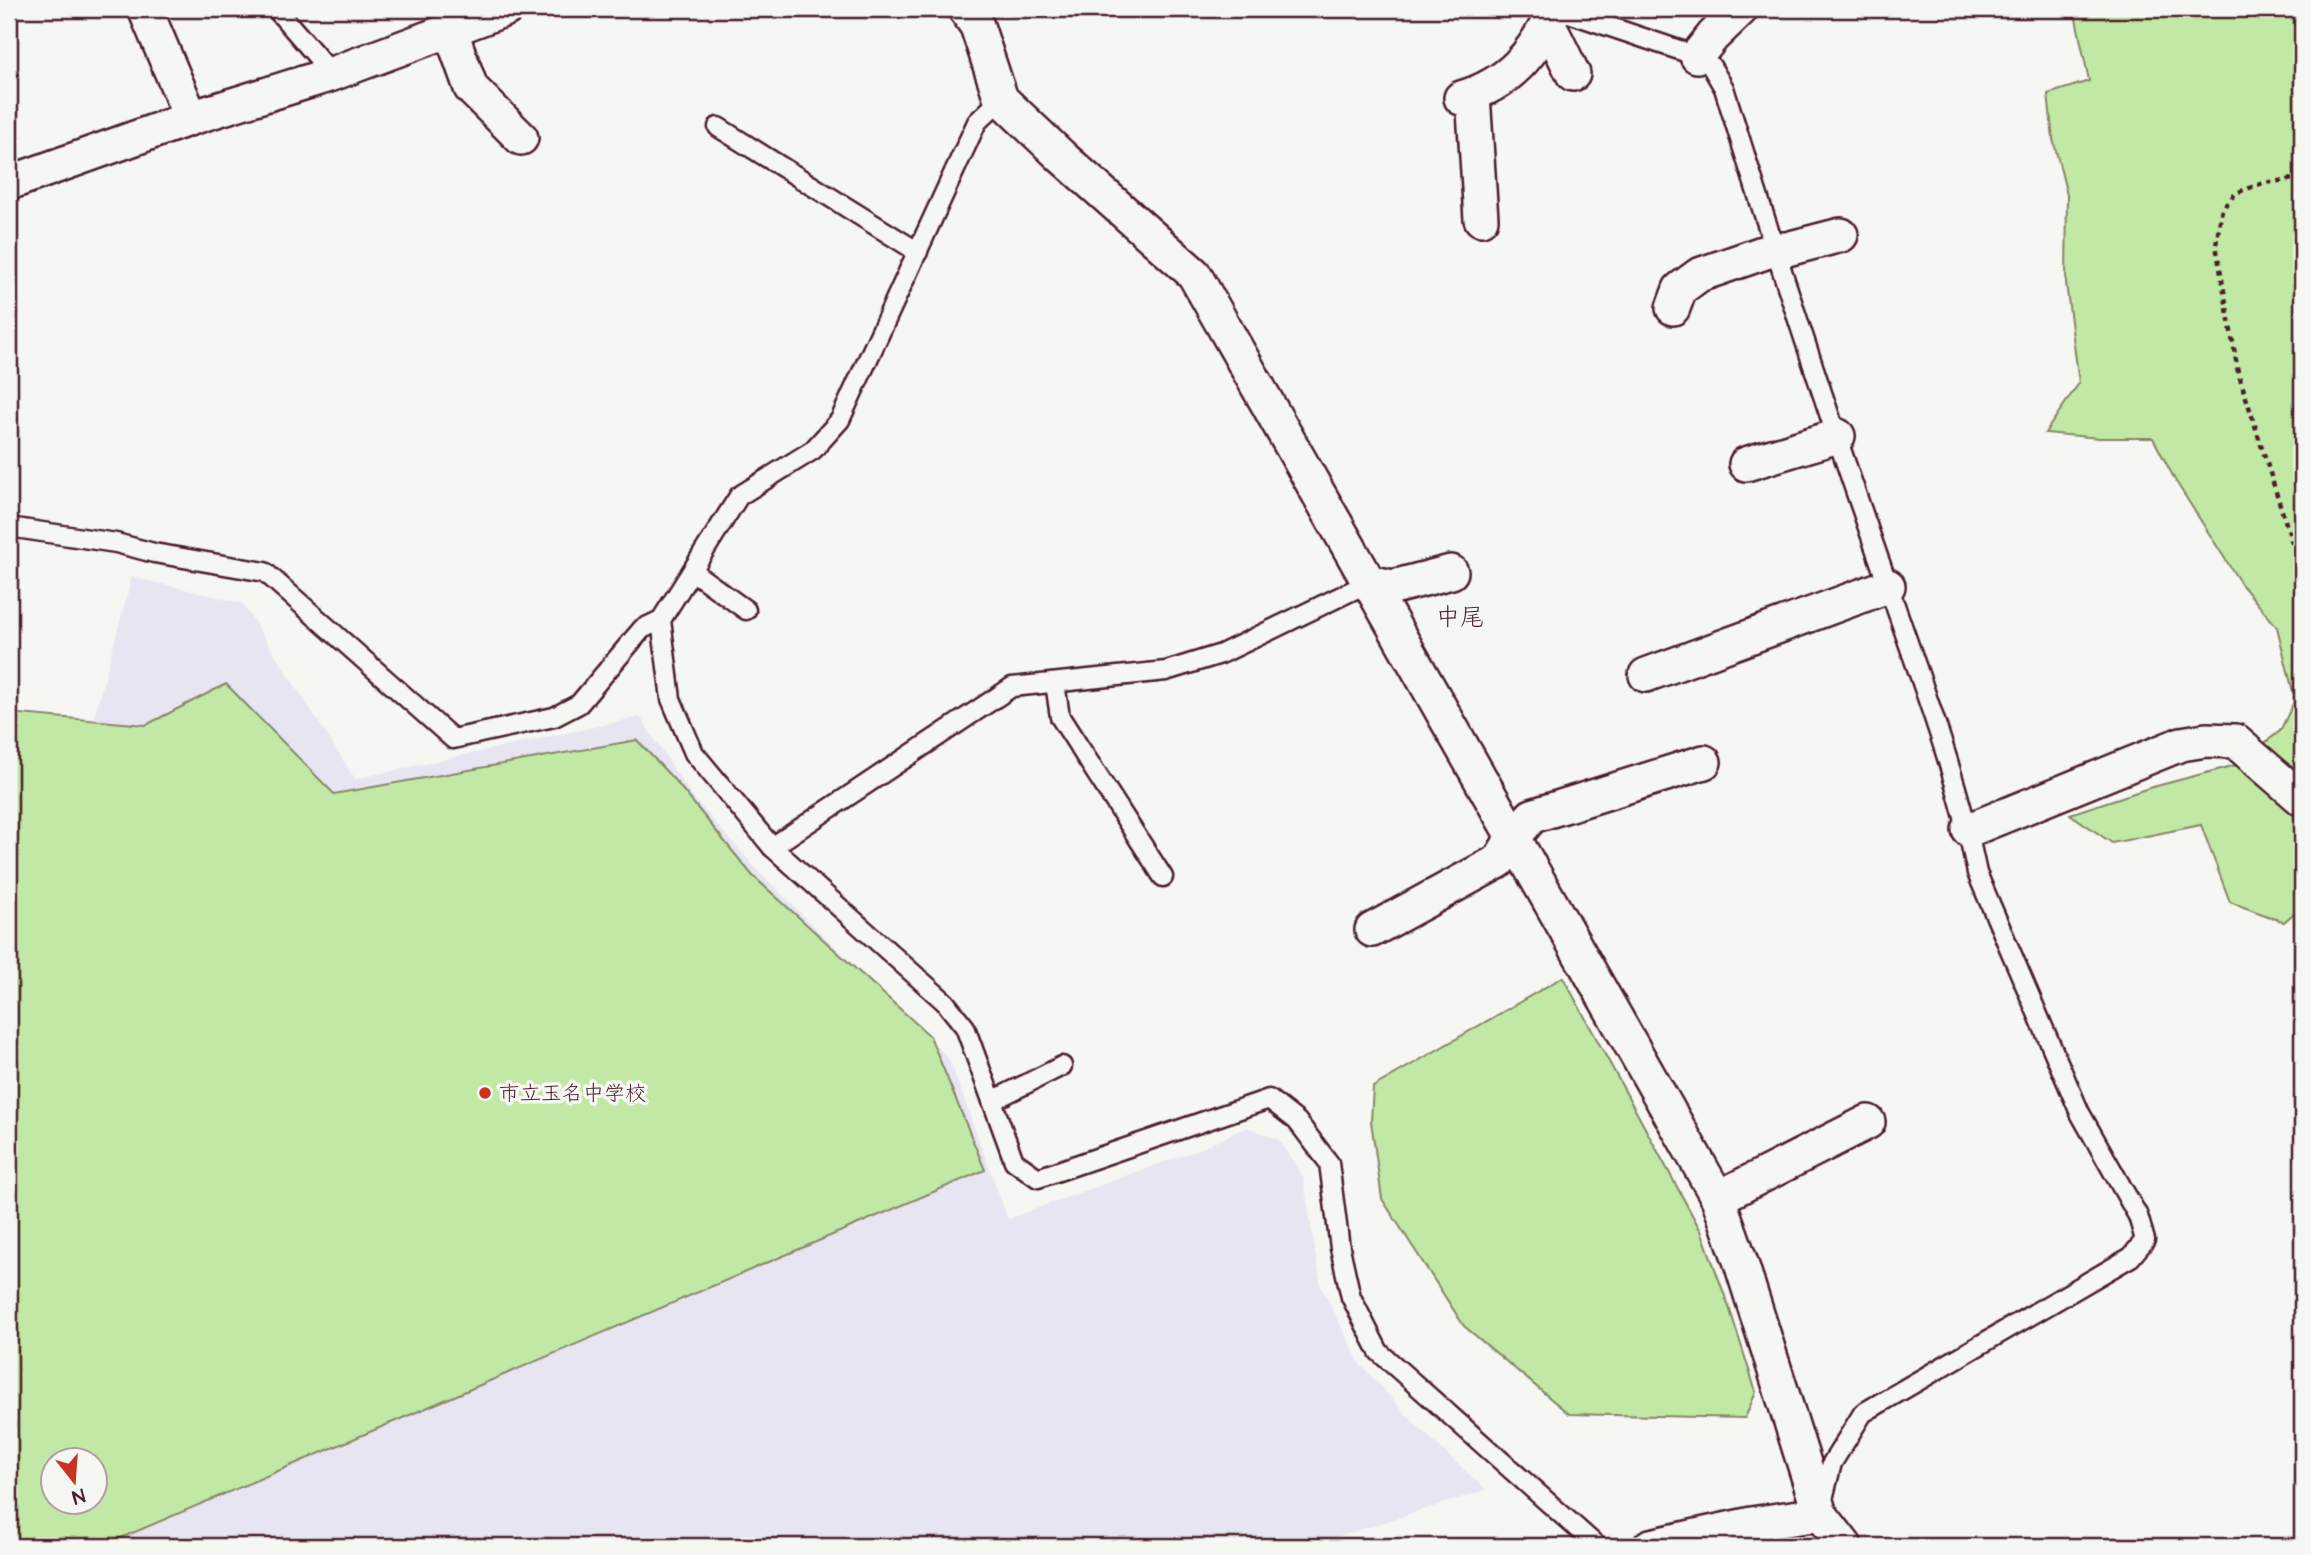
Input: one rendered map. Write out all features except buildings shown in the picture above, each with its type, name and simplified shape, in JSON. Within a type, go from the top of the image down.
[{"type":"street","points":[[145,9],[191,118]]},
{"type":"street","points":[[9,183],[191,118],[332,74],[506,9]]},
{"type":"street","points":[[965,9],[977,26],[1001,99],[1194,274],[1718,1198],[1820,1514],[1844,1546]]},
{"type":"street","points":[[1697,56],[1741,9]]},
{"type":"street","points":[[1553,14],[1573,74]]},
{"type":"street","points":[[1481,219],[1467,97],[1485,91],[1511,73],[1536,47],[1553,14]]},
{"type":"street","points":[[452,29],[471,88],[521,138]]},
{"type":"street","points":[[1673,309],[1681,289],[1699,275],[1774,248],[1787,249],[1841,235]]},
{"type":"street","points":[[1746,464],[1838,436]]},
{"type":"street","points":[[1370,582],[1392,586],[1451,572]]},
{"type":"street","points":[[1646,675],[1888,586]]},
{"type":"street","points":[[1969,830],[2181,744],[2206,740],[2235,741],[2302,799]]},
{"type":"street","points":[[1372,930],[1499,861],[1513,838],[1532,816],[1704,762]]},
{"type":"street","points":[[1718,1198],[1868,1122]]},
{"type":"street","points":[[1650,1546],[1751,1524],[1820,1514]]},
{"type":"lane","points":[[276,9],[332,74]]},
{"type":"lane","points":[[1553,14],[1697,56],[1711,66],[1724,88],[1774,248],[1888,586],[1933,709],[1969,830],[1977,873],[2080,1113],[2138,1216],[2145,1240],[2131,1257],[1863,1413],[1832,1463],[1820,1514]]},
{"type":"lane","points":[[9,527],[116,543],[154,553],[265,572],[453,739],[554,717],[579,704],[642,629],[661,620],[739,496],[813,450],[840,420],[977,122],[1001,99]]},
{"type":"lane","points":[[718,127],[918,252]]},
{"type":"lane","points":[[692,571],[747,610]]},
{"type":"lane","points":[[772,847],[1012,687],[1166,671],[1221,654],[1370,582]]},
{"type":"lane","points":[[661,620],[671,699],[694,753],[772,847],[945,1002],[965,1027],[1014,1161],[1038,1178],[1269,1099],[1297,1121],[1329,1163],[1340,1248],[1351,1297],[1379,1352],[1597,1546]]},
{"type":"lane","points":[[1055,683],[1060,717],[1163,877]]},
{"type":"lane","points":[[992,1101],[1062,1066]]},
{"type":"path","points":[[2302,178],[2263,183],[2236,193],[2222,209],[2216,245],[2238,372],[2302,574]]},
{"type":"shaded area","name":"市立玉名中学校","points":[[132,577],[242,603],[355,779],[640,717],[690,794],[760,873],[949,1059],[1008,1219],[1200,1149],[1247,1127],[1279,1140],[1303,1177],[1321,1287],[1360,1364],[1417,1426],[1486,1490],[1308,1546],[9,1546],[89,736]]},
{"type":"green space","points":[[2074,9],[2302,9],[2302,906],[2284,922],[2230,902],[2201,825],[2112,843],[2070,814],[2149,788],[2236,765],[2280,731],[2295,700],[2277,627],[2241,584],[2175,480],[2153,438],[2099,438],[2045,433],[2079,383],[2066,283],[2067,195],[2053,139],[2048,94],[2089,81]]},
{"type":"green space","name":"市立玉名中学校","points":[[226,684],[334,794],[637,740],[677,783],[752,875],[930,1036],[985,1170],[102,1546],[9,1546],[9,713],[146,725]]},
{"type":"green space","points":[[1563,977],[1702,1233],[1756,1392],[1745,1418],[1569,1414],[1464,1326],[1382,1199],[1371,1121],[1373,1087]]},
{"type":"place","name":"市立玉名中学校","points":[[485,1093]]},
{"type":"district","name":"中尾","points":[[1460,617]]}]
